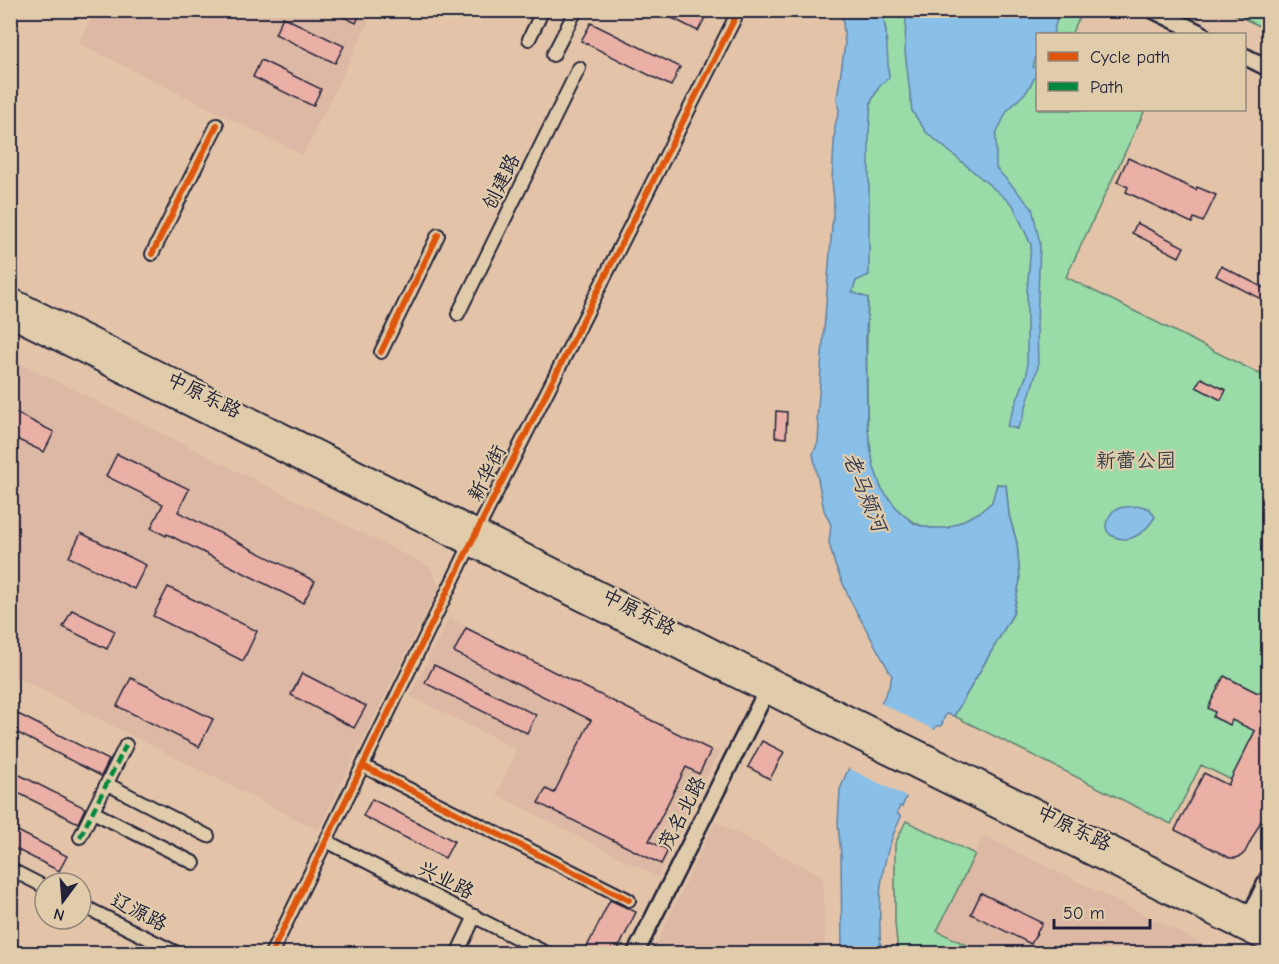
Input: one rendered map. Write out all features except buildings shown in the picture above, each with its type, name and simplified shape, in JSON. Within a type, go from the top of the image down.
[{"type":"main road","name":"中原东路","points":[[10,298],[766,692],[860,732]]},
{"type":"main road","name":"中原东路","points":[[10,316],[474,538],[860,732],[1269,925]]},
{"type":"main road","name":"中原东路","points":[[930,765],[1269,942]]},
{"type":"street","points":[[529,39],[543,10]]},
{"type":"street","points":[[553,55],[576,10]]},
{"type":"street","name":"新华街","points":[[271,954],[474,538],[739,10]]},
{"type":"street","points":[[1154,10],[1200,33]]},
{"type":"street","points":[[1246,56],[1269,68]]},
{"type":"street","name":"创建路","points":[[458,314],[579,68]]},
{"type":"street","points":[[152,254],[218,125]]},
{"type":"street","points":[[381,352],[438,235]]},
{"type":"street","name":"茂名北路","points":[[634,954],[766,692]]},
{"type":"street","points":[[80,837],[126,745]]},
{"type":"street","points":[[363,766],[629,900]]},
{"type":"street","points":[[106,784],[208,836]]},
{"type":"street","points":[[93,812],[194,863]]},
{"type":"street","name":"兴业路","points":[[326,841],[548,954]]},
{"type":"street","points":[[10,870],[33,881]]},
{"type":"street","points":[[1250,916],[1269,878]]},
{"type":"street","name":"辽源路","points":[[93,911],[179,954]]},
{"type":"street","points":[[457,954],[476,916]]},
{"type":"shaded area","points":[[95,11],[374,11],[303,155],[78,43]]},
{"type":"shaded area","points":[[10,358],[430,567],[439,586],[318,830],[11,674]]},
{"type":"shaded area","points":[[449,618],[719,752],[658,877],[497,795],[517,749],[410,696]]},
{"type":"shaded area","points":[[715,822],[823,876],[825,953],[652,953]]},
{"type":"shaded area","points":[[984,836],[1221,953],[983,953],[937,931]]},
{"type":"green space","name":"新蕾公园","points":[[1072,10],[1081,15],[1072,33],[1036,33],[1036,111],[1145,111],[1066,277],[1268,378],[1268,753],[1250,789],[1201,765],[1171,824],[954,716],[1013,614],[1020,580],[1017,543],[1009,515],[1006,485],[997,484],[993,500],[980,513],[947,528],[935,528],[922,526],[902,514],[885,494],[875,472],[868,434],[868,299],[852,293],[856,281],[871,102],[880,85],[886,32],[882,11]]},
{"type":"green space","points":[[1228,11],[1268,11],[1268,30]]},
{"type":"green space","points":[[906,821],[975,854],[937,931],[983,953],[898,953],[895,923],[895,844]]},
{"type":"water","name":"老马颊河","points":[[842,11],[882,11],[886,32],[889,78],[880,85],[871,102],[869,275],[856,281],[852,292],[868,298],[867,423],[873,464],[881,488],[899,511],[915,524],[930,528],[948,528],[980,512],[992,502],[997,484],[1006,485],[1009,515],[1017,543],[1020,580],[1013,614],[954,716],[946,714],[941,726],[936,726],[902,807],[900,806],[897,813],[901,817],[893,834],[881,884],[881,953],[842,953],[841,855],[838,824],[840,790],[889,687],[892,676],[850,600],[835,565],[829,543],[831,525],[824,510],[813,454],[818,442],[817,420],[834,201],[832,180],[835,126],[839,111],[837,99],[845,44]]},
{"type":"water","points":[[906,11],[1041,11],[1057,19],[1053,33],[1036,33],[1036,56],[1033,67],[1036,68],[1036,76],[1027,91],[1007,111],[996,134],[996,168],[1032,208],[1040,243],[1038,367],[1022,420],[1017,429],[1007,426],[1027,374],[1027,291],[1031,245],[1013,205],[926,132],[912,111],[905,51]]},
{"type":"water","points":[[1141,506],[1150,509],[1155,517],[1149,526],[1129,539],[1118,538],[1109,533],[1106,525],[1114,510]]},
{"type":"pier","points":[[878,702],[937,731],[909,798],[846,767]]},
{"type":"marked path","points":[[80,837],[126,745]]},
{"type":"cycle path","points":[[271,954],[470,545],[739,10]]},
{"type":"cycle path","points":[[152,254],[217,125]]},
{"type":"cycle path","points":[[381,352],[438,235]]},
{"type":"cycle path","points":[[363,766],[629,900]]}]
